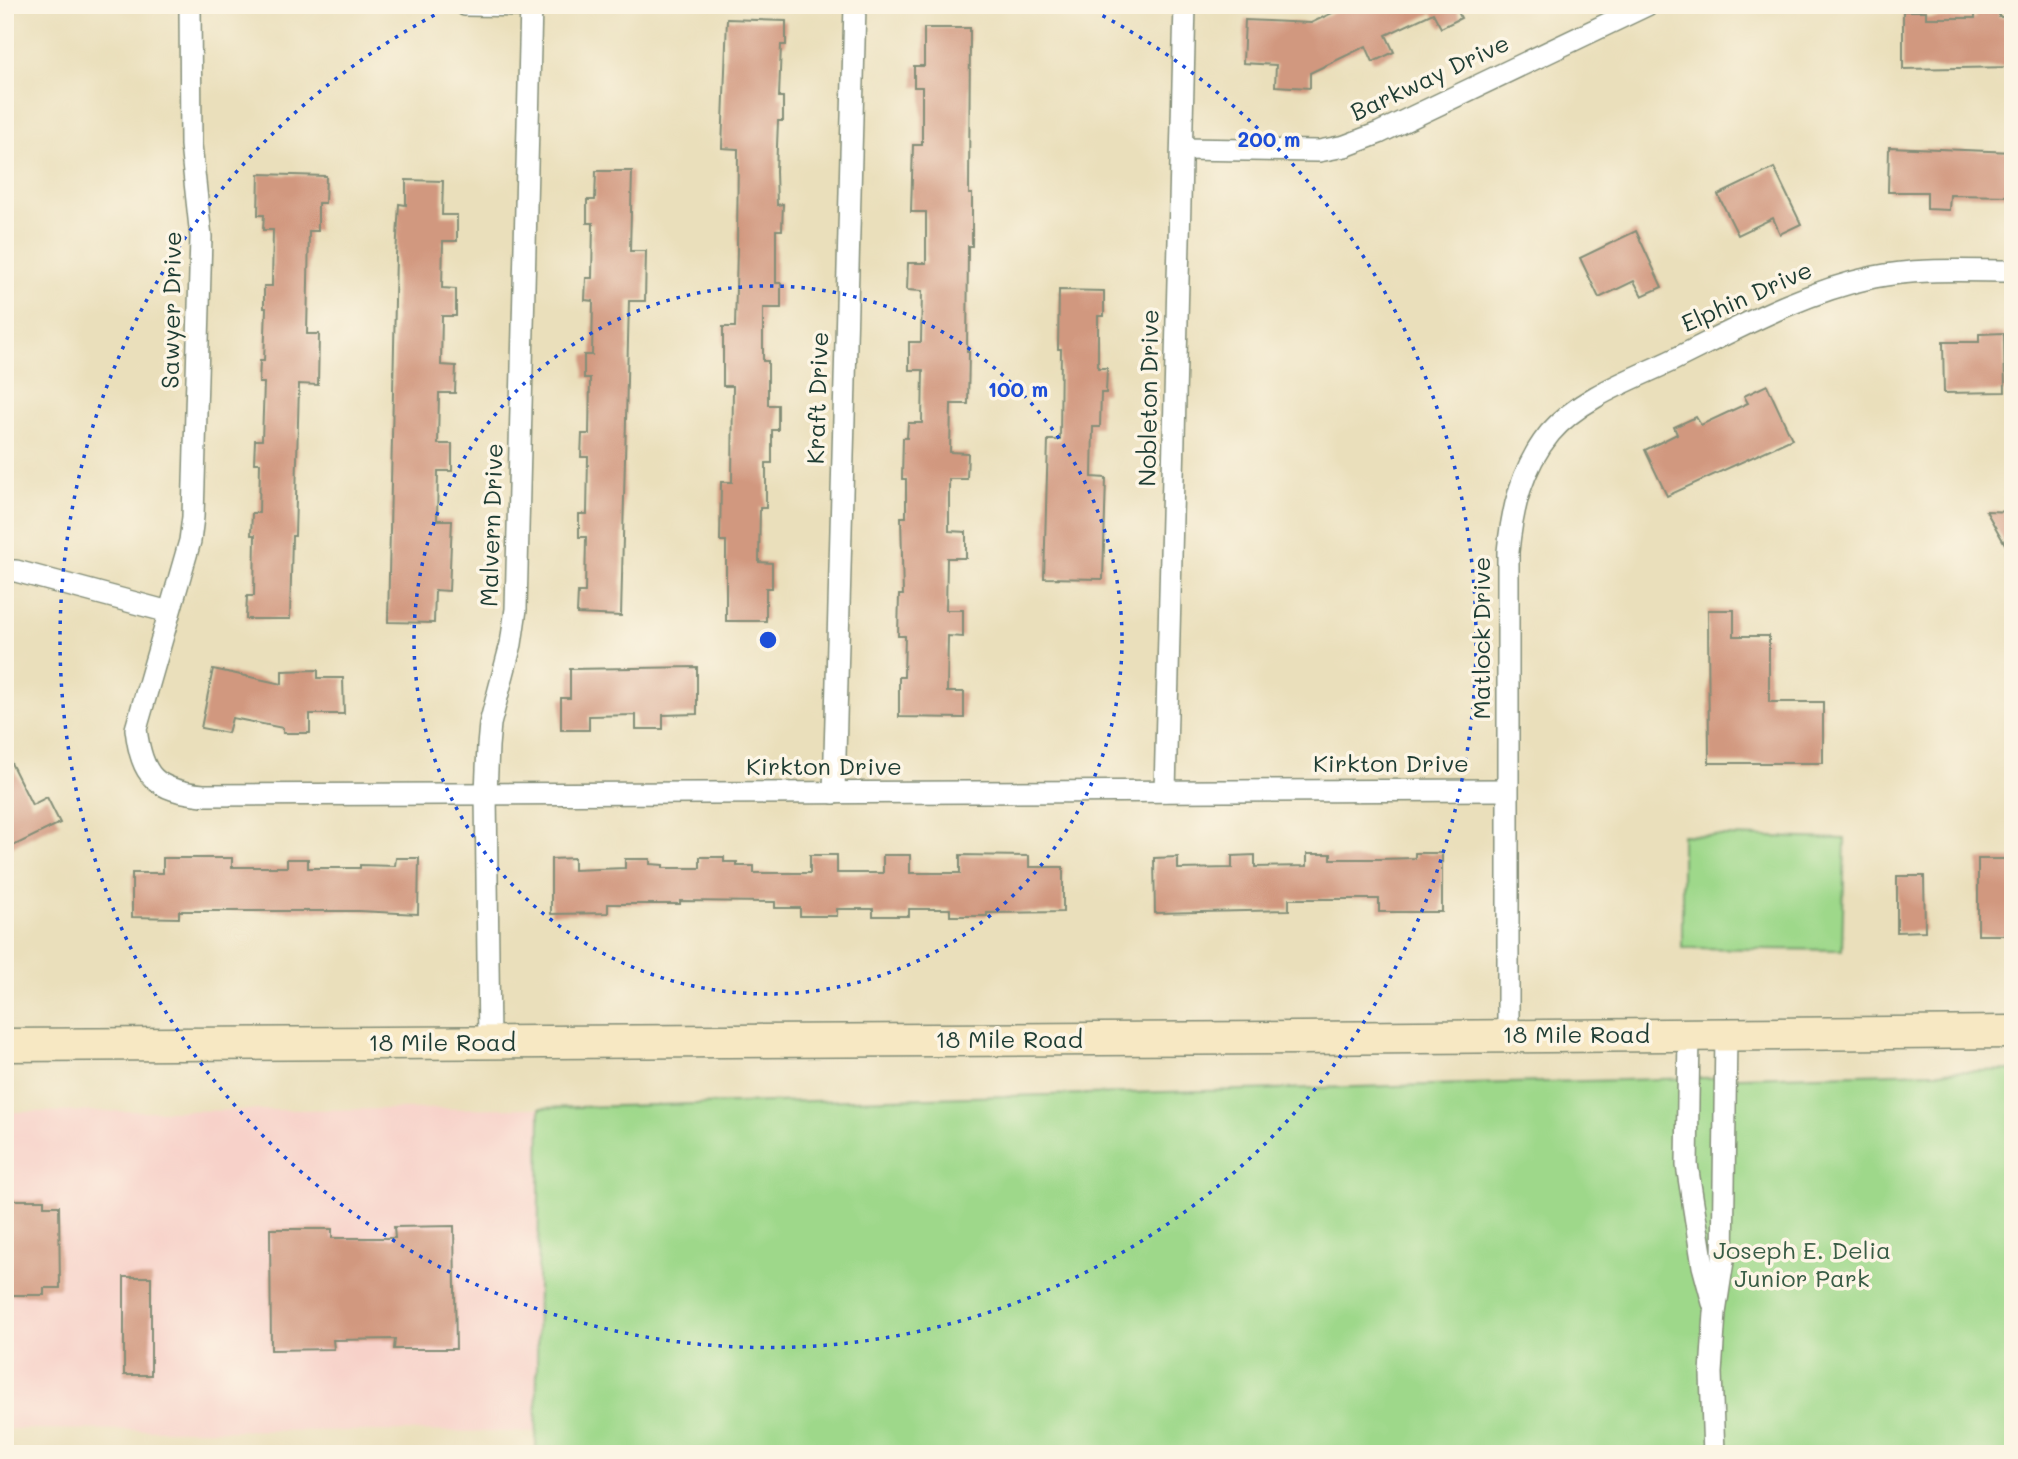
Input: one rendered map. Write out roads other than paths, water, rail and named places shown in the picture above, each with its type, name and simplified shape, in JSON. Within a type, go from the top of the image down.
[{"type":"main road","name":"18 Mile Road","points":[[5,1045],[2013,1032]]},
{"type":"street","name":"Sawyer Drive","points":[[147,772],[138,749],[136,729],[190,541],[195,494],[201,237],[191,145],[190,5]]},
{"type":"street","points":[[465,5],[531,6]]},
{"type":"street","name":"Kraft Drive","points":[[834,793],[855,5]]},
{"type":"street","name":"Nobleton Drive","points":[[1165,791],[1185,5]]},
{"type":"street","name":"Barkway Drive","points":[[1182,149],[1296,152],[1345,146],[1380,134],[1647,5]]},
{"type":"street","name":"Malvern Drive","points":[[489,1043],[486,793],[490,724],[511,644],[516,609],[531,6]]},
{"type":"street","name":"Elphin Drive","points":[[1535,454],[1563,420],[1595,397],[1816,293],[1851,282],[1904,273],[2013,271]]},
{"type":"street","name":"Matlock Drive","points":[[1508,1036],[1508,552],[1514,508],[1523,479],[1535,454]]},
{"type":"street","points":[[5,571],[16,571],[169,612]]},
{"type":"street","name":"Kirkton Drive","points":[[147,772],[164,786],[183,793],[203,795],[1507,790]]},
{"type":"street","points":[[1689,1034],[1687,1166],[1703,1266],[1715,1313]]},
{"type":"street","points":[[1714,1454],[1711,1373],[1715,1313],[1723,1261],[1726,1034]]},
{"type":"park label","name":"Joseph E. Delia Junior Park","points":[[1802,1265]]}]
